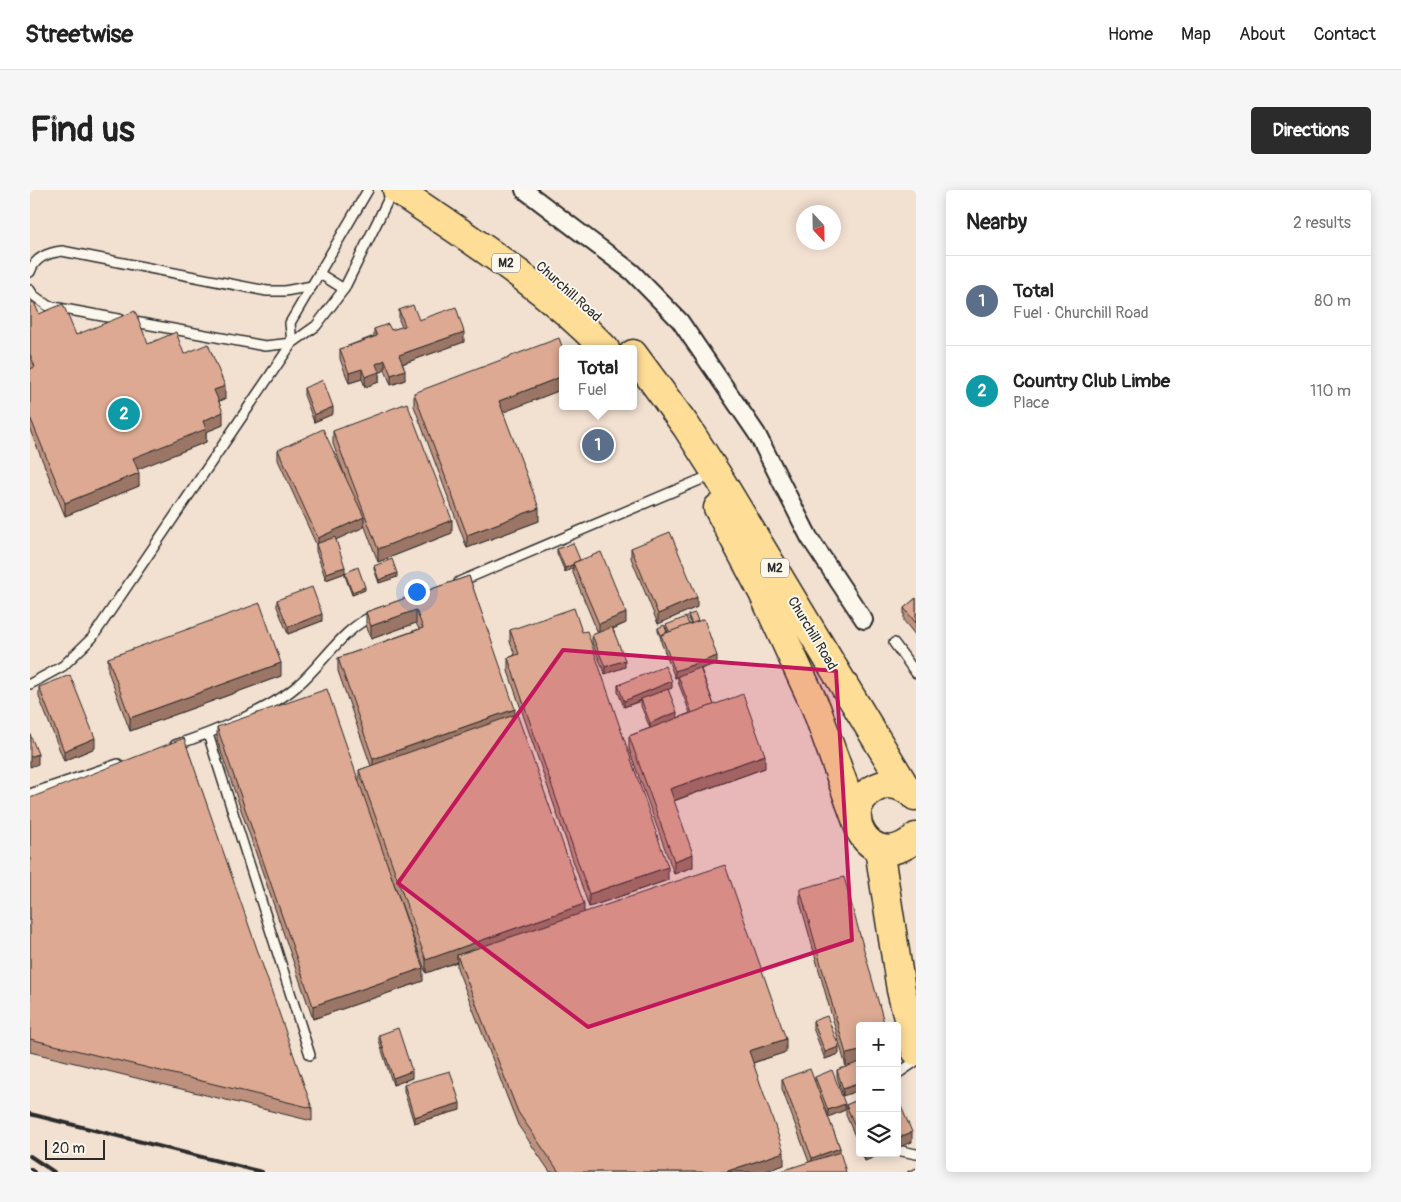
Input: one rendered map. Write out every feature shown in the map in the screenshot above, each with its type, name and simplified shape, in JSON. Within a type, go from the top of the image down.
[{"type":"highway","name":"Churchill Road","points":[[395,190],[522,274],[578,320],[601,345]]},
{"type":"highway","name":"Churchill Road","points":[[430,190],[534,260],[589,306],[624,345]]},
{"type":"highway","name":"Churchill Road","points":[[637,359],[686,426],[812,699],[856,820],[864,837],[879,849]]},
{"type":"highway","name":"Churchill Road","points":[[637,385],[673,434],[710,476],[911,793]]},
{"type":"highway","name":"Churchill Road","points":[[856,820],[858,808],[863,797],[872,789],[883,785],[895,784],[911,793]]},
{"type":"highway","points":[[916,837],[905,846],[892,850],[879,849],[901,990],[916,1051]]},
{"type":"street","points":[[524,190],[632,272],[680,321],[757,434],[809,537],[864,620]]},
{"type":"lane","points":[[292,342],[290,323],[368,190]]},
{"type":"lane","points":[[30,684],[63,666],[92,638],[292,342],[316,326],[344,290],[395,190]]},
{"type":"lane","points":[[30,272],[39,259],[51,252],[62,251],[267,291],[285,291],[312,286]]},
{"type":"lane","points":[[320,274],[344,290]]},
{"type":"lane","points":[[30,290],[33,296],[48,306],[264,346],[292,342]]},
{"type":"lane","points":[[447,587],[710,476]]},
{"type":"lane","points":[[170,747],[208,734],[296,687],[354,628],[369,617],[386,610]]},
{"type":"lane","points":[[894,643],[916,673]]},
{"type":"lane","points":[[208,734],[310,1055]]},
{"type":"lane","points":[[30,794],[124,762]]},
{"type":"lane","points":[[901,1071],[916,1061]]},
{"type":"lane","points":[[901,1151],[916,1154]]},
{"type":"highlighted area","points":[[563,650],[836,671],[852,940],[588,1027],[398,883]]},
{"type":"building","points":[[34,302],[39,314],[63,304],[76,335],[135,311],[148,344],[176,332],[184,354],[208,344],[225,386],[214,390],[223,412],[203,421],[206,429],[133,458],[139,473],[65,503],[30,417],[30,369],[35,367],[30,354],[30,303]]},
{"type":"building","points":[[413,305],[419,320],[456,307],[464,332],[399,355],[405,370],[391,375],[385,360],[376,364],[379,372],[365,377],[362,369],[349,373],[340,349],[377,336],[374,329],[388,324],[391,330],[405,326],[399,310]]},
{"type":"building","points":[[559,338],[562,345],[559,345],[559,378],[499,401],[539,508],[467,535],[414,393]]},
{"type":"building","points":[[323,380],[333,407],[314,415],[304,388]]},
{"type":"building","points":[[407,403],[452,520],[378,549],[333,431]]},
{"type":"building","points":[[323,429],[364,517],[318,538],[278,450]]},
{"type":"building","points":[[670,532],[697,597],[658,614],[631,548]]},
{"type":"building","points":[[335,537],[345,567],[326,573],[316,544]]},
{"type":"building","points":[[573,543],[580,560],[565,568],[557,549]]},
{"type":"building","points":[[601,552],[626,613],[599,624],[573,563]]},
{"type":"building","points":[[392,559],[397,573],[379,580],[374,566]]},
{"type":"building","points":[[358,567],[365,587],[352,592],[345,573]]},
{"type":"building","points":[[469,576],[515,709],[373,759],[338,658],[423,628],[416,610],[371,626],[366,612]]},
{"type":"building","points":[[312,587],[322,614],[288,627],[277,600]]},
{"type":"building","points":[[916,598],[916,623],[904,608]]},
{"type":"building","points":[[260,603],[281,663],[130,718],[108,658]]},
{"type":"building","points":[[574,608],[582,632],[587,631],[668,867],[589,894],[508,658],[519,654],[510,630]]},
{"type":"building","points":[[695,613],[698,621],[692,624],[688,615]]},
{"type":"building","points":[[686,617],[689,625],[670,632],[666,625]]},
{"type":"building","points":[[704,619],[717,656],[675,671],[661,635]]},
{"type":"building","points":[[664,625],[667,632],[661,635],[658,628]]},
{"type":"building","points":[[612,627],[625,660],[605,667],[592,635]]},
{"type":"building","points":[[665,666],[672,681],[624,701],[618,685]]},
{"type":"building","points":[[700,668],[714,705],[692,713],[678,676]]},
{"type":"building","points":[[70,675],[95,738],[64,751],[39,687]]},
{"type":"building","points":[[327,689],[423,968],[313,1006],[217,727]]},
{"type":"building","points":[[668,689],[677,712],[650,723],[641,699]]},
{"type":"building","points":[[743,694],[765,755],[670,789],[693,854],[674,861],[629,736]]},
{"type":"building","points":[[517,714],[584,904],[426,960],[359,770]]},
{"type":"building","points":[[30,734],[38,754],[30,757]]},
{"type":"building","points":[[184,738],[312,1108],[30,1039],[30,798]]},
{"type":"building","points":[[725,865],[786,1039],[749,1051],[784,1152],[725,1172],[559,1172],[518,1112],[457,955]]},
{"type":"building","points":[[844,877],[884,1022],[856,1022],[856,1052],[846,1054],[800,889]]},
{"type":"building","points":[[827,1016],[839,1047],[825,1052],[813,1021]]},
{"type":"building","points":[[398,1028],[412,1071],[393,1078],[379,1035]]},
{"type":"building","points":[[856,1063],[856,1084],[843,1089],[837,1070]]},
{"type":"building","points":[[810,1069],[840,1148],[812,1158],[782,1079]]},
{"type":"building","points":[[832,1070],[845,1104],[828,1110],[815,1077]]},
{"type":"building","points":[[450,1071],[460,1103],[414,1117],[404,1084]]},
{"type":"building","points":[[856,1101],[856,1129],[846,1105]]},
{"type":"building","points":[[901,1106],[912,1132],[901,1136]]},
{"type":"building","points":[[840,1152],[846,1172],[778,1172]]},
{"type":"building","points":[[916,1168],[916,1172],[907,1172]]},
{"type":"railway","points":[[30,1114],[262,1172]]},
{"type":"railway","points":[[30,1156],[54,1172]]},
{"type":"railway","points":[[30,1169],[34,1172]]},
{"type":"place","name":"Country Club Limbe","points":[[124,414]]},
{"type":"place","name":"Total","points":[[598,445]]}]
